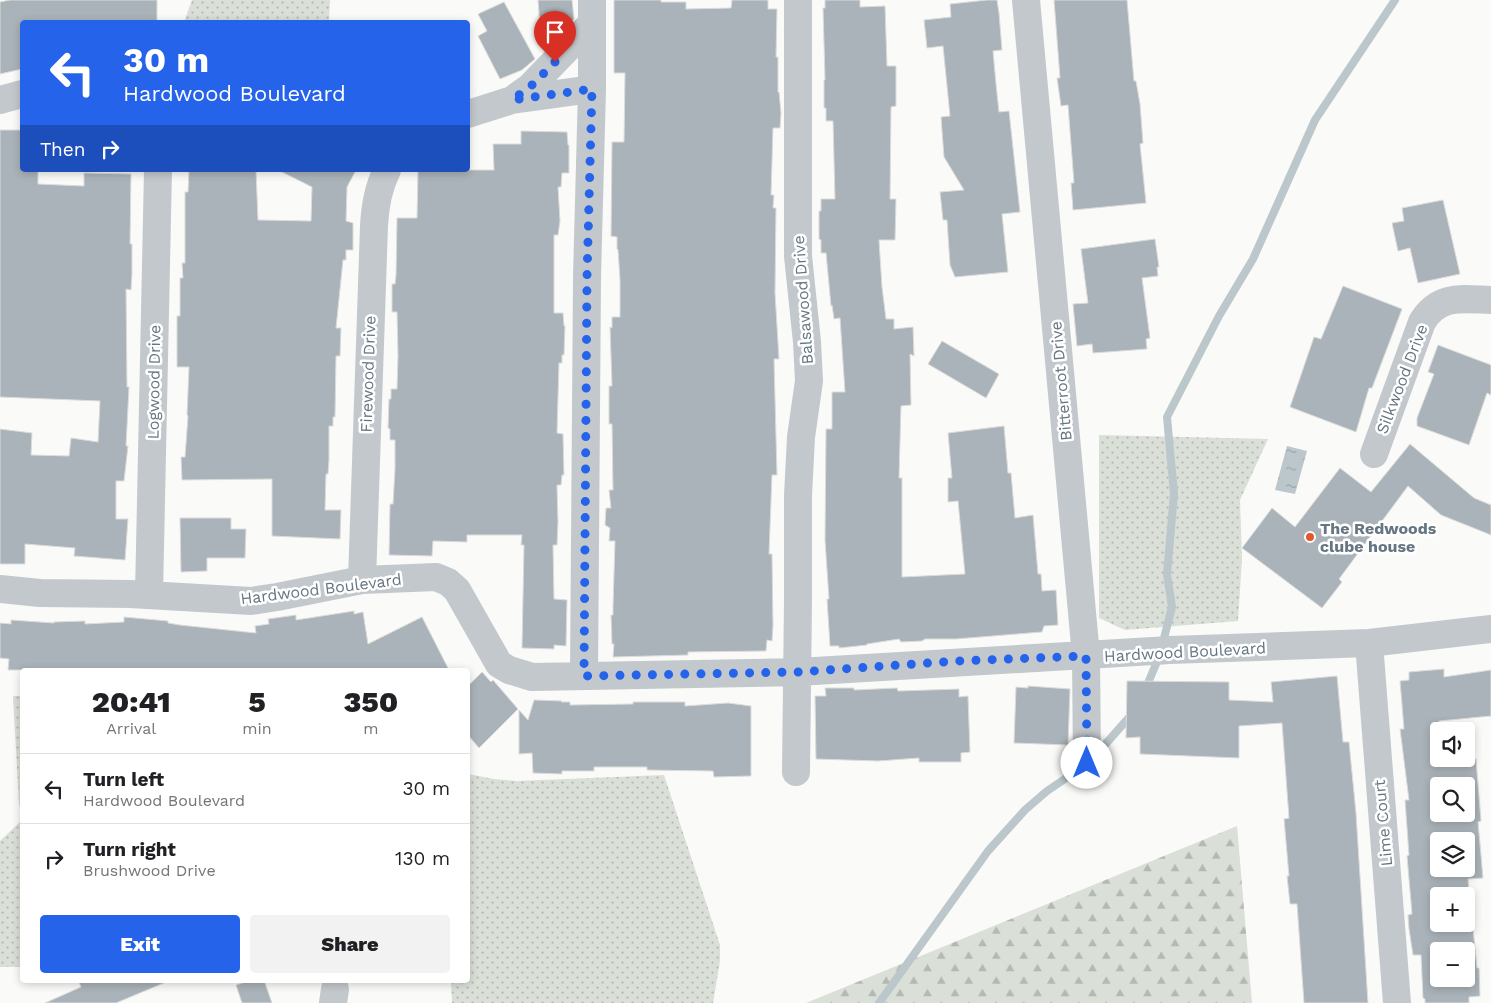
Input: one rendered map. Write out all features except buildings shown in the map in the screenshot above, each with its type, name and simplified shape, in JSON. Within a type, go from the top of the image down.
[{"type":"street","name":"Balsawood Drive","points":[[796,772],[798,496],[801,438],[809,381],[798,256],[798,0]]},
{"type":"street","name":"Bitterroot Drive","points":[[1026,0],[1086,656],[1087,763]]},
{"type":"street","points":[[584,676],[587,277],[592,12]]},
{"type":"street","points":[[512,100],[530,87],[592,12]]},
{"type":"street","points":[[470,113],[512,100],[592,89]]},
{"type":"street","points":[[0,100],[20,95]]},
{"type":"street","name":"Logwood Drive","points":[[149,595],[158,172]]},
{"type":"street","name":"Firewood Drive","points":[[362,580],[375,207],[381,183],[386,172]]},
{"type":"street","name":"Silkwood Drive","points":[[1374,454],[1422,322],[1428,313],[1435,306],[1451,299],[1491,300]]},
{"type":"street","name":"Hardwood Boulevard","points":[[0,589],[251,601],[277,598],[362,580],[436,577],[448,582],[457,590],[499,664],[509,670],[532,677],[798,672],[958,661],[1086,656],[1170,650],[1368,643],[1491,629]]},
{"type":"street","name":"Lime Court","points":[[1368,643],[1397,1003]]},
{"type":"green space","points":[[192,0],[330,0],[329,20],[185,20]]},
{"type":"green space","points":[[1099,435],[1268,439],[1240,500],[1242,559],[1238,621],[1125,630],[1099,618]]},
{"type":"green space","points":[[13,696],[20,696],[20,806]]},
{"type":"green space","points":[[470,774],[517,781],[664,775],[720,945],[720,961],[713,1003],[452,1003],[451,983],[470,983]]},
{"type":"green space","points":[[20,822],[20,967],[0,967],[0,841]]},
{"type":"green space","points":[[1237,826],[1252,1003],[806,1003]]},
{"type":"water","points":[[1287,446],[1307,451],[1295,494],[1275,490]]},
{"type":"waterway","points":[[1162,646],[1172,607],[1167,574],[1174,494],[1167,417],[1219,316],[1253,259],[1315,120],[1395,0]]},
{"type":"waterway","points":[[1145,690],[1159,657]]},
{"type":"waterway","points":[[1094,757],[1133,713]]},
{"type":"waterway","points":[[879,1003],[988,851],[1025,810],[1047,791],[1084,766]]},
{"type":"place","name":"The Redwoods clube house","points":[[1310,537]]},
{"type":"route","points":[[555,62],[530,87],[512,100],[592,89],[587,277],[584,676],[798,672],[958,661],[1086,656],[1087,763]]}]
